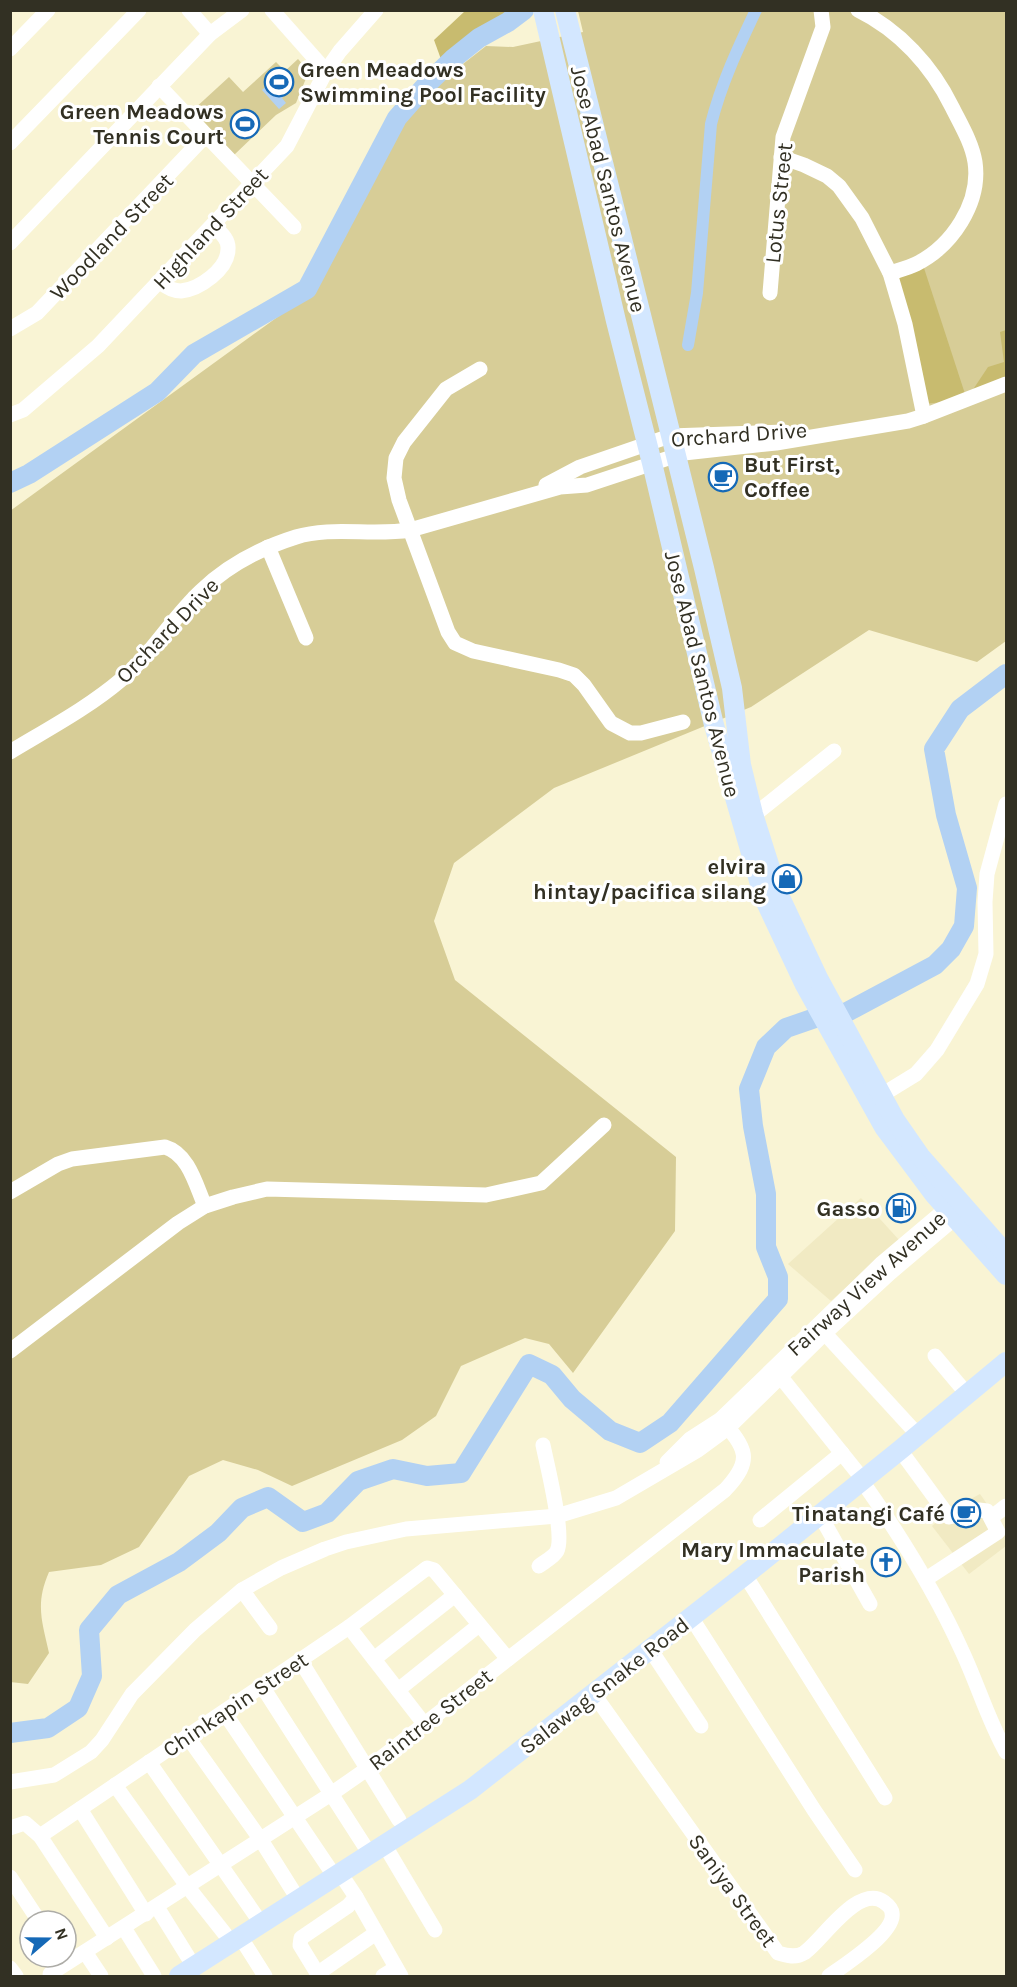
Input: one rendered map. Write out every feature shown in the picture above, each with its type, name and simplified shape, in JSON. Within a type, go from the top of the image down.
[{"type":"main road","name":"Jose Abad Santos Avenue","points":[[565,11],[732,688],[746,815],[764,898],[777,930],[812,982],[875,1099],[908,1140],[954,1210],[1006,1275]]},
{"type":"main road","name":"Jose Abad Santos Avenue","points":[[543,13],[714,725],[746,815]]},
{"type":"main road","name":"Jose Abad Santos Avenue","points":[[954,1210],[1006,1254]]},
{"type":"main road","name":"Salawag Snake Road","points":[[179,1977],[233,1936],[335,1870],[384,1844],[470,1790],[745,1575],[819,1515],[859,1477],[900,1450],[1006,1362]]},
{"type":"street","points":[[10,49],[48,10]]},
{"type":"street","points":[[10,143],[139,10]]},
{"type":"street","points":[[189,10],[210,34]]},
{"type":"street","points":[[10,243],[210,34],[242,10]]},
{"type":"street","points":[[272,10],[326,71]]},
{"type":"street","name":"Highland Street","points":[[10,415],[22,410],[98,346],[287,146],[326,71],[340,51],[376,10]]},
{"type":"street","name":"Lotus Street","points":[[770,294],[783,137],[823,27],[821,10]]},
{"type":"street","points":[[858,10],[875,19],[903,40],[924,63],[945,93],[969,142],[975,163],[972,202],[955,231],[940,246],[917,263],[890,273]]},
{"type":"street","points":[[159,86],[294,227]]},
{"type":"street","name":"Woodland Street","points":[[10,329],[37,313],[206,135]]},
{"type":"street","points":[[781,158],[819,172],[839,186],[862,218],[890,273],[905,324],[924,416]]},
{"type":"street","points":[[160,282],[168,289],[179,291],[192,288],[213,274],[227,256],[229,248],[213,225]]},
{"type":"street","points":[[480,369],[446,389],[404,442],[396,458],[394,478],[410,530],[448,632],[455,643],[472,651],[574,675],[611,723],[630,733],[641,733],[683,722]]},
{"type":"street","name":"Orchard Drive","points":[[10,752],[92,702],[123,678],[153,648],[200,591],[251,554],[268,547],[299,536],[322,532],[392,533],[410,530],[560,487],[587,485],[675,456],[908,421],[1006,384]]},
{"type":"street","name":"Orchard Drive","points":[[510,500],[557,480],[580,467],[670,435],[774,433],[908,421]]},
{"type":"street","points":[[268,547],[306,638]]},
{"type":"street","points":[[746,815],[758,812],[834,751]]},
{"type":"street","points":[[875,1099],[916,1074],[937,1050],[976,984],[986,954],[987,874],[1006,804]]},
{"type":"street","points":[[10,1351],[178,1223],[206,1206],[267,1189],[486,1195],[541,1182],[604,1125]]},
{"type":"street","points":[[10,1192],[58,1164],[72,1159],[165,1147],[174,1150],[187,1165],[206,1206]]},
{"type":"street","name":"Fairway View Avenue","points":[[725,1423],[886,1268],[954,1210]]},
{"type":"street","points":[[821,1329],[918,1435]]},
{"type":"street","name":"Fairway View Avenue","points":[[10,1782],[54,1775],[91,1752],[102,1740],[132,1694],[195,1630],[242,1590],[281,1568],[346,1542],[406,1529],[557,1516],[616,1498],[652,1477],[690,1439],[725,1423],[780,1376],[821,1329]]},
{"type":"street","points":[[935,1356],[967,1394]]},
{"type":"street","points":[[780,1376],[842,1453],[897,1531],[926,1579],[962,1651],[997,1736],[1006,1752]]},
{"type":"street","name":"Raintree Street","points":[[78,1955],[221,1866],[367,1769],[725,1490],[739,1475],[744,1460],[742,1447],[725,1423]]},
{"type":"street","points":[[538,1566],[556,1553],[559,1534],[543,1444]]},
{"type":"street","points":[[900,1450],[949,1517],[979,1510],[987,1511],[998,1532],[926,1579]]},
{"type":"street","points":[[760,1520],[842,1453]]},
{"type":"street","points":[[992,1517],[1006,1506]]},
{"type":"street","points":[[819,1515],[870,1604]]},
{"type":"street","name":"Chinkapin Street","points":[[40,1836],[349,1627],[427,1568],[434,1570],[455,1595]]},
{"type":"street","points":[[745,1575],[885,1798]]},
{"type":"street","points":[[242,1590],[270,1628]]},
{"type":"street","points":[[374,1659],[455,1595],[508,1659]]},
{"type":"street","points":[[691,1617],[855,1870]]},
{"type":"street","points":[[398,1690],[479,1625]]},
{"type":"street","points":[[349,1627],[425,1725]]},
{"type":"street","points":[[650,1649],[701,1726]]},
{"type":"street","points":[[300,1660],[399,1820]]},
{"type":"street","points":[[262,1686],[364,1845]]},
{"type":"street","name":"Saniya Street","points":[[593,1694],[778,1953],[792,1956],[804,1953],[855,1905],[874,1898],[887,1905],[893,1914],[892,1920],[883,1933],[863,1952],[829,1977]]},
{"type":"street","points":[[224,1712],[294,1818],[356,1897],[376,1933],[393,1974]]},
{"type":"street","points":[[188,1736],[261,1840],[293,1891]]},
{"type":"street","points":[[149,1762],[256,1916]]},
{"type":"street","points":[[114,1785],[187,1886],[233,1936],[265,1977]]},
{"type":"street","points":[[80,1809],[151,1910],[188,1957]]},
{"type":"street","points":[[10,1828],[24,1823],[40,1836],[107,1938]]},
{"type":"street","points":[[384,1844],[435,1930]]},
{"type":"street","points":[[10,1876],[31,1909]]},
{"type":"street","points":[[356,1897],[348,1906],[301,1938],[300,1945],[318,1975],[376,1933]]},
{"type":"street","points":[[124,1928],[154,1977]]},
{"type":"street","points":[[85,1952],[101,1977]]},
{"type":"street","points":[[10,1968],[15,1977]]},
{"type":"shaded area","points":[[465,11],[515,11],[442,62],[434,40]]},
{"type":"shaded area","points":[[578,11],[1006,11],[1006,641],[977,662],[869,630],[751,707],[554,788],[454,863],[434,921],[455,980],[676,1157],[675,1231],[573,1373],[549,1344],[525,1338],[461,1366],[436,1416],[402,1440],[292,1486],[258,1470],[223,1460],[189,1476],[139,1547],[101,1565],[49,1572],[42,1594],[41,1612],[49,1653],[28,1684],[10,1682],[10,511],[312,292],[406,121],[445,78],[486,46],[513,47],[583,32]]},
{"type":"shaded area","points":[[298,59],[309,71],[296,103],[276,115],[234,155],[193,110],[229,77],[243,92],[276,62],[285,71]]},
{"type":"shaded area","points":[[923,265],[967,400],[922,404],[897,275]]},
{"type":"shaded area","points":[[1006,330],[1006,378],[970,394],[988,367],[1004,362],[1000,332]]},
{"type":"shaded area","points":[[861,1198],[899,1240],[831,1301],[788,1264]]},
{"type":"shaded area","name":"Tinatangi Café","points":[[980,1494],[1006,1532],[1006,1546],[969,1574],[932,1526],[952,1509]]},
{"type":"water","points":[[287,78],[293,82],[293,86],[282,98],[286,103],[279,109],[262,90],[268,84],[271,88],[276,83],[283,85]]},
{"type":"waterway","points":[[10,483],[29,474],[157,392],[194,354],[307,289],[397,118],[454,58],[479,38],[524,10]]},
{"type":"waterway","points":[[688,345],[697,293],[711,124],[736,52],[756,10]]},
{"type":"waterway","points":[[10,1733],[48,1728],[78,1708],[92,1676],[89,1630],[118,1595],[179,1562],[218,1533],[242,1508],[268,1497],[303,1522],[327,1513],[358,1481],[393,1469],[427,1476],[461,1473],[529,1364],[552,1375],[572,1399],[610,1431],[640,1443],[670,1423],[778,1299],[778,1277],[766,1247],[766,1194],[753,1126],[749,1089],[766,1047],[786,1028],[815,1018],[847,1012],[935,965],[951,949],[964,926],[967,888],[946,815],[934,749],[960,709],[1006,674]]},
{"type":"place","name":"Green Meadows Swimming Pool Facility","points":[[279,82]]},
{"type":"place","name":"Green Meadows Tennis Court","points":[[245,124]]},
{"type":"place","name":"But First, Coffee","points":[[723,477]]},
{"type":"place","name":"elvira hintay/pacifica silang","points":[[787,879]]},
{"type":"place","name":"Gasso","points":[[901,1208]]},
{"type":"place","name":"Tinatangi Café","points":[[966,1513]]},
{"type":"place","name":"Mary Immaculate Parish","points":[[886,1562]]}]
